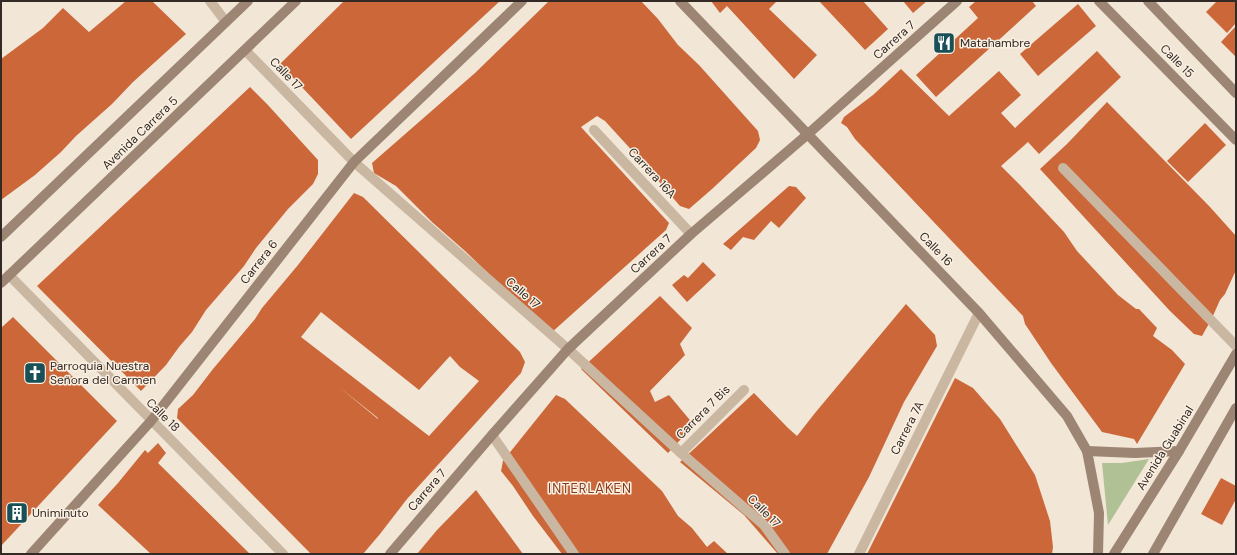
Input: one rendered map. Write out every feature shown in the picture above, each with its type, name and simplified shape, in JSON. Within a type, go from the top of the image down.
[{"type":"main road","name":"Avenida Carrera 5","points":[[1,237],[248,1]]},
{"type":"main road","name":"Avenida Carrera 5","points":[[1,283],[296,1]]},
{"type":"main road","name":"Carrera 6","points":[[31,554],[151,421],[354,162],[522,1]]},
{"type":"main road","name":"Calle 16","points":[[680,1],[979,313],[1067,416],[1087,451],[1098,513],[1098,554]]},
{"type":"main road","name":"Carrera 7","points":[[390,554],[568,349],[691,234],[808,134],[957,1]]},
{"type":"main road","name":"Calle 15","points":[[1099,1],[1236,140]]},
{"type":"main road","name":"Calle 15","points":[[1148,1],[1236,93]]},
{"type":"main road","name":"Avenida Guabinal","points":[[1114,554],[1179,452],[1236,354]]},
{"type":"main road","points":[[1153,554],[1236,408]]},
{"type":"main road","points":[[1087,451],[1135,453],[1179,452]]},
{"type":"street","points":[[210,1],[226,22]]},
{"type":"street","name":"Calle 17","points":[[245,50],[354,162],[568,349],[681,453],[764,525],[785,554]]},
{"type":"street","name":"Carrera 16A","points":[[594,130],[691,234]]},
{"type":"street","points":[[1063,168],[1236,346]]},
{"type":"street","name":"Calle 18","points":[[9,275],[283,554]]},
{"type":"street","name":"Carrera 7A","points":[[859,554],[979,313]]},
{"type":"street","name":"Carrera 7 Bis","points":[[681,453],[744,390]]},
{"type":"street","points":[[492,435],[574,554]]},
{"type":"green space","points":[[1149,459],[1108,525],[1102,463],[1122,463]]},
{"type":"building","points":[[126,1],[152,1],[186,34],[133,82],[61,152],[35,175],[1,200],[1,59],[43,28],[63,8],[89,32]]},
{"type":"building","points":[[344,1],[500,1],[351,139],[280,64]]},
{"type":"building","points":[[549,1],[641,1],[658,19],[678,45],[699,65],[758,131],[760,140],[756,148],[689,209],[680,206],[605,121],[597,116],[581,127],[669,223],[666,230],[551,333],[465,251],[432,222],[396,186],[374,173],[372,163],[475,73]]},
{"type":"building","points":[[711,1],[777,1],[769,9],[817,55],[794,79],[727,6],[720,13]]},
{"type":"building","points":[[819,1],[863,1],[888,29],[865,50]]},
{"type":"building","points":[[903,1],[927,1],[913,13]]},
{"type":"building","points":[[976,1],[1032,1],[1036,6],[936,97],[916,75],[978,18],[969,7]]},
{"type":"building","points":[[1217,1],[1236,1],[1236,23],[1227,33],[1206,12]]},
{"type":"building","points":[[1078,4],[1096,26],[1038,76],[1020,54]]},
{"type":"building","points":[[1236,26],[1236,55],[1235,56],[1221,42]]},
{"type":"building","points":[[1097,51],[1121,77],[1039,154],[1028,142],[1001,166],[1064,232],[1077,251],[1118,295],[1136,309],[1139,309],[1157,328],[1153,336],[1172,350],[1185,364],[1137,444],[1134,439],[1102,432],[1051,363],[1025,324],[1023,316],[855,139],[847,127],[841,123],[844,117],[873,95],[901,69],[949,116],[999,71],[1021,95],[1001,113],[1015,128]]},
{"type":"building","points":[[250,87],[318,160],[318,174],[313,184],[288,209],[256,248],[244,266],[206,310],[192,332],[166,365],[141,391],[37,286]]},
{"type":"building","points":[[1107,102],[1210,207],[1236,236],[1236,270],[1225,294],[1220,300],[1202,336],[1194,334],[1170,311],[1040,169],[1067,144]]},
{"type":"building","points":[[1205,123],[1226,145],[1188,182],[1167,161]]},
{"type":"building","points":[[789,186],[796,187],[806,198],[779,228],[771,221],[754,240],[743,237],[731,250],[723,244]]},
{"type":"building","points":[[354,193],[363,197],[520,352],[525,362],[521,373],[407,499],[363,554],[311,554],[177,418],[178,409],[193,395]],"holes":[[[321,312],[419,390],[450,356],[460,367],[479,381],[429,436],[301,337]],[[339,387],[378,418],[378,419]]]},
{"type":"building","points":[[703,262],[716,275],[687,302],[672,285],[684,275],[688,278]]},
{"type":"building","points":[[660,296],[692,328],[680,344],[685,355],[650,391],[655,402],[669,395],[694,425],[668,453],[581,369]]},
{"type":"building","points":[[906,304],[935,335],[937,346],[904,402],[869,477],[827,554],[778,554],[744,515],[680,462],[754,393],[797,436]]},
{"type":"building","name":"Parroquia Nuestra Señora del Carmen","points":[[13,317],[117,421],[1,546],[1,328]]},
{"type":"building","points":[[955,378],[973,388],[1000,419],[1035,475],[1050,521],[1053,547],[1052,554],[867,554]]},
{"type":"building","points":[[556,395],[565,399],[662,491],[678,516],[692,528],[707,547],[714,541],[728,554],[562,554],[501,471],[503,461]]},
{"type":"building","points":[[158,443],[166,453],[158,463],[250,554],[151,554],[98,505],[145,450],[148,453]]},
{"type":"building","points":[[1221,478],[1236,486],[1236,499],[1222,525],[1201,514]]},
{"type":"building","points":[[476,490],[523,554],[417,554],[437,530]]},
{"type":"place","name":"Matahambre","points":[[944,43]]},
{"type":"place","name":"Parroquia Nuestra Señora del Carmen","points":[[35,373]]},
{"type":"place","name":"Uniminuto","points":[[17,513]]},
{"type":"district","name":"INTERLAKEN","points":[[590,488]]}]
